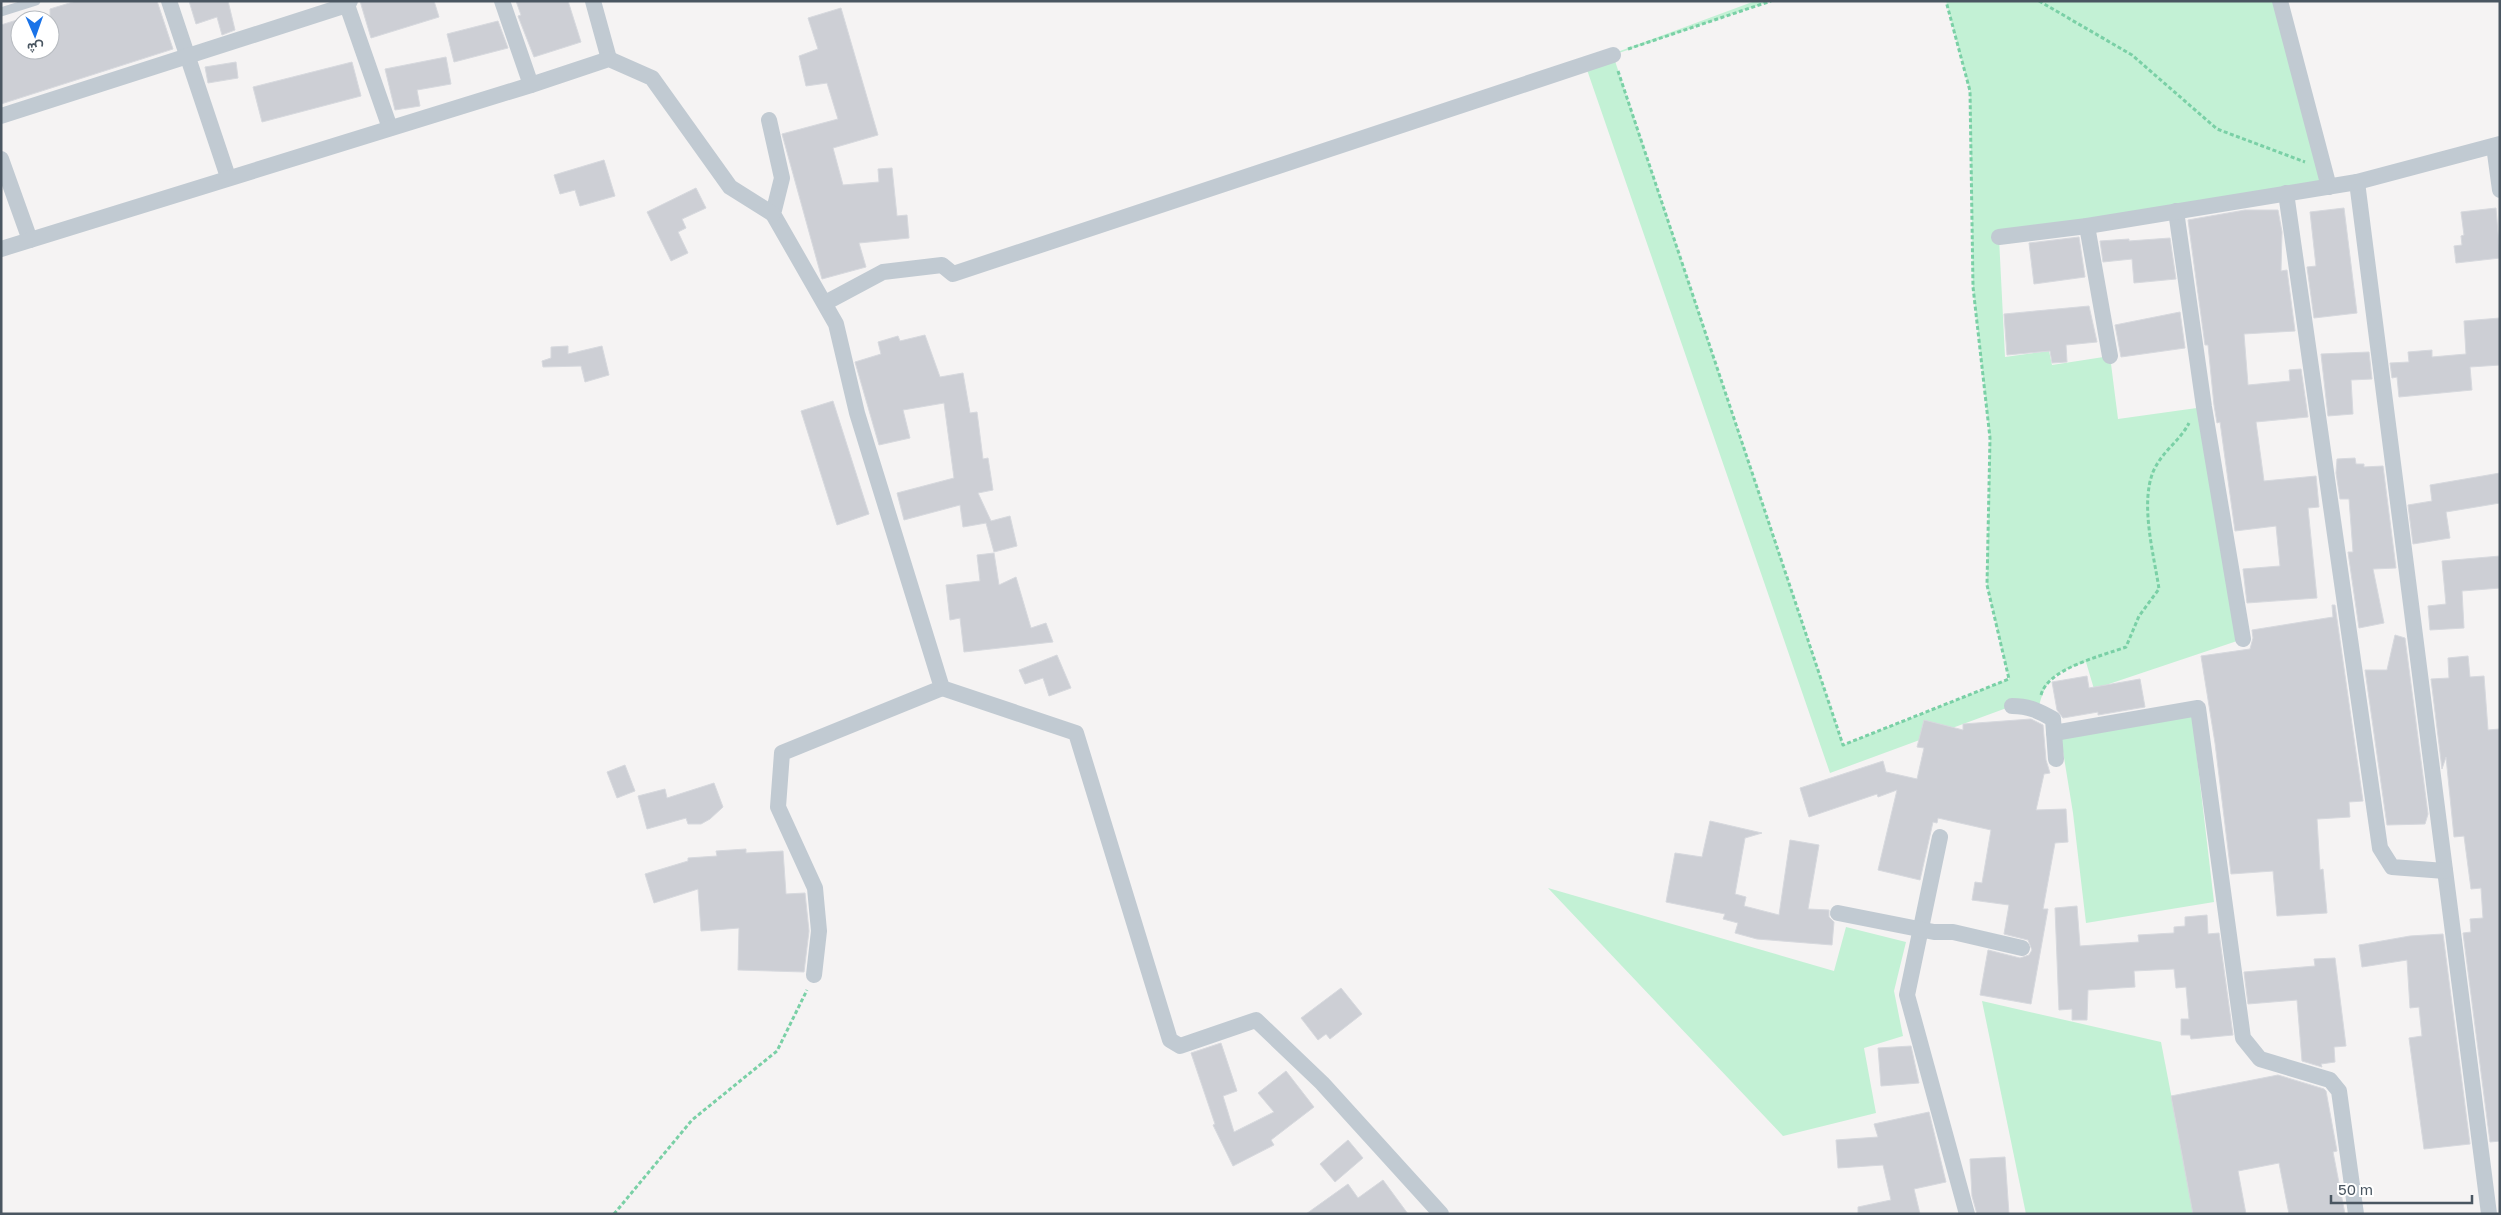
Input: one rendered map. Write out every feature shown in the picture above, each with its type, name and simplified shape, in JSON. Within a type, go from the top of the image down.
[{"type":"street","points":[[169,1],[228,177]]},
{"type":"street","points":[[502,1],[531,85]]},
{"type":"street","points":[[593,1],[609,59]]},
{"type":"street","points":[[2280,1],[2329,186]]},
{"type":"street","points":[[1,116],[348,3],[390,128]]},
{"type":"street","points":[[825,303],[883,272],[942,265],[953,274],[1613,55]]},
{"type":"street","points":[[1,249],[228,177],[531,85],[609,59],[652,78],[730,187],[773,214],[836,324],[857,413],[942,688]]},
{"type":"street","points":[[769,120],[782,178],[773,214]]},
{"type":"street","points":[[1999,238],[2087,226],[2357,182],[2497,145],[2500,190]]},
{"type":"street","points":[[1,159],[30,240]]},
{"type":"street","points":[[2357,182],[2489,1214]]},
{"type":"street","points":[[2286,193],[2380,848],[2392,867],[2445,870]]},
{"type":"street","points":[[2176,211],[2204,407],[2243,639]]},
{"type":"street","points":[[2087,226],[2110,356]]},
{"type":"street","points":[[814,975],[819,931],[815,888],[778,808],[782,753],[942,688],[1076,733],[1170,1040],[1180,1046],[1256,1020],[1322,1083],[1442,1214]]},
{"type":"street","points":[[2012,706],[2026,706],[2038,710],[2053,719],[2056,759]]},
{"type":"street","points":[[2054,733],[2198,708],[2243,1038],[2260,1059],[2330,1080],[2339,1091],[2356,1214]]},
{"type":"street","points":[[1940,836],[1907,995],[1967,1214]]},
{"type":"street","points":[[1838,912],[1934,932],[1953,932],[2022,948]]},
{"type":"lane","points":[[1,12],[36,1]]},
{"type":"path","points":[[1771,1],[1613,55],[1843,745],[2010,679],[1987,585],[1990,438],[1973,286],[1970,91],[1946,1]]},
{"type":"path","points":[[2038,1],[2132,55],[2217,129],[2324,170]]},
{"type":"path","points":[[2038,710],[2043,689],[2058,672],[2126,647],[2139,616],[2159,589],[2147,507],[2153,472],[2167,447],[2184,432],[2192,415],[2204,407]]},
{"type":"path","points":[[614,1214],[692,1120],[777,1051],[814,975]]},
{"type":"green space","points":[[1755,1],[1771,1],[1613,55],[1843,745],[2009,679],[1987,585],[1990,438],[1973,287],[1970,91],[1946,1],[2280,1],[2329,187],[1999,238],[2005,357],[2049,351],[2052,365],[2110,356],[2118,419],[2204,407],[2243,639],[2094,689],[2086,662],[2053,677],[2045,690],[2038,710],[2012,706],[1830,773],[1585,64]]},
{"type":"green space","points":[[2192,715],[2214,902],[2086,923],[2073,813],[2061,739]]},
{"type":"green space","points":[[1548,888],[1834,971],[1846,927],[1906,942],[1894,991],[1903,1036],[1864,1048],[1876,1113],[1783,1136]]},
{"type":"green space","points":[[1982,1001],[2161,1042],[2194,1214],[2026,1214]]},
{"type":"building","points":[[76,1],[157,1],[173,49],[1,104],[1,25],[10,22],[10,60],[60,60],[60,10],[50,9]]},
{"type":"building","points":[[189,1],[228,1],[235,30],[222,35],[217,17],[196,24]]},
{"type":"building","points":[[360,1],[434,1],[439,17],[371,38]]},
{"type":"building","points":[[516,1],[568,1],[581,42],[534,57],[518,16],[521,15]]},
{"type":"building","points":[[841,8],[878,135],[833,148],[843,185],[879,182],[878,169],[892,168],[897,216],[907,215],[909,238],[859,243],[866,267],[822,279],[782,134],[838,119],[827,83],[806,86],[799,56],[818,49],[808,18]]},
{"type":"building","points":[[498,21],[508,48],[454,62],[447,34]]},
{"type":"building","points":[[446,57],[451,84],[417,90],[420,106],[395,110],[385,69]]},
{"type":"building","points":[[236,62],[238,78],[208,83],[205,67]]},
{"type":"building","points":[[352,62],[361,96],[262,122],[253,87]]},
{"type":"building","points":[[604,160],[615,196],[580,206],[575,190],[560,194],[554,175]]},
{"type":"building","points":[[696,188],[706,208],[682,219],[686,228],[678,232],[688,253],[671,261],[647,212]]},
{"type":"building","points":[[2344,208],[2357,313],[2314,318],[2307,267],[2316,266],[2310,212]]},
{"type":"building","points":[[2496,208],[2500,258],[2456,263],[2454,246],[2462,245],[2461,236],[2464,235],[2461,212]]},
{"type":"building","points":[[2245,210],[2278,210],[2282,232],[2281,271],[2287,270],[2295,331],[2244,334],[2248,385],[2290,381],[2289,370],[2301,369],[2308,417],[2256,422],[2264,481],[2316,476],[2319,507],[2308,508],[2317,598],[2247,603],[2243,569],[2280,566],[2276,526],[2235,531],[2220,422],[2217,423],[2214,405],[2208,345],[2205,345],[2188,220]]},
{"type":"building","points":[[2079,237],[2085,277],[2034,284],[2029,243]]},
{"type":"building","points":[[2170,238],[2176,279],[2134,283],[2132,259],[2103,262],[2100,241]]},
{"type":"building","points":[[2089,306],[2097,342],[2066,345],[2067,362],[2052,363],[2050,351],[2007,355],[2004,314]]},
{"type":"building","points":[[2180,312],[2185,348],[2121,357],[2115,325]]},
{"type":"building","points":[[2500,318],[2500,365],[2470,367],[2472,390],[2399,397],[2397,377],[2392,378],[2390,363],[2409,362],[2408,352],[2432,350],[2432,357],[2466,354],[2464,321]]},
{"type":"building","points":[[925,335],[940,377],[963,373],[970,413],[977,412],[983,459],[988,458],[993,490],[978,493],[991,521],[1010,516],[1017,546],[994,552],[986,523],[963,527],[960,505],[904,520],[897,493],[954,478],[944,403],[903,410],[910,438],[879,445],[855,362],[881,354],[878,342],[898,336],[900,341]]},
{"type":"building","points":[[568,346],[568,354],[602,346],[609,375],[585,382],[581,366],[543,367],[542,361],[551,358],[551,347]]},
{"type":"building","points":[[2369,352],[2372,379],[2351,380],[2353,414],[2328,416],[2321,354]]},
{"type":"building","points":[[833,401],[869,514],[837,525],[801,411]]},
{"type":"building","points":[[2355,458],[2356,464],[2364,464],[2364,467],[2383,466],[2396,568],[2373,569],[2384,623],[2359,628],[2348,552],[2353,552],[2349,499],[2340,499],[2336,473],[2337,459]]},
{"type":"building","points":[[2500,473],[2500,503],[2446,512],[2450,538],[2413,544],[2408,505],[2432,501],[2430,485]]},
{"type":"building","points":[[994,553],[999,585],[1016,577],[1031,628],[1046,623],[1053,642],[964,652],[960,618],[950,620],[946,585],[980,581],[977,555]]},
{"type":"building","points":[[2500,556],[2500,588],[2462,591],[2464,628],[2430,630],[2428,606],[2446,604],[2442,561]]},
{"type":"building","points":[[2332,605],[2335,605],[2363,801],[2349,802],[2350,817],[2317,819],[2320,870],[2323,869],[2327,913],[2277,916],[2273,871],[2231,874],[2215,743],[2201,656],[2250,649],[2253,638],[2252,630],[2333,617]]},
{"type":"building","points":[[2395,635],[2405,638],[2428,814],[2425,824],[2387,825],[2365,670],[2387,670]]},
{"type":"building","points":[[1057,655],[1071,688],[1049,696],[1043,678],[1025,684],[1019,670]]},
{"type":"building","points":[[2468,656],[2470,677],[2484,676],[2488,730],[2500,729],[2500,1141],[2490,1142],[2463,933],[2471,932],[2470,919],[2483,918],[2481,888],[2471,889],[2464,836],[2454,837],[2446,757],[2442,769],[2431,679],[2449,678],[2448,658]]},
{"type":"building","points":[[2087,676],[2089,688],[2140,679],[2145,707],[2098,715],[2098,712],[2063,718],[2057,710],[2052,682]]},
{"type":"building","points":[[2031,719],[2043,725],[2046,760],[2050,773],[2044,774],[2036,810],[2066,809],[2068,842],[2055,843],[2043,909],[2048,909],[2031,1004],[1980,995],[1988,950],[2020,958],[2029,955],[2032,950],[2028,940],[2004,934],[2009,905],[1972,900],[1975,882],[1982,883],[1991,830],[1938,818],[1937,823],[1933,822],[1920,880],[1878,870],[1897,790],[1878,797],[1877,794],[1809,817],[1800,788],[1883,761],[1886,772],[1917,779],[1924,748],[1917,747],[1924,720],[1963,730],[1963,724]]},
{"type":"building","points":[[625,765],[635,791],[617,798],[607,772]]},
{"type":"building","points":[[714,783],[723,807],[710,819],[701,824],[688,824],[686,818],[647,829],[638,796],[665,789],[667,798]]},
{"type":"building","points":[[1710,821],[1762,833],[1745,838],[1735,894],[1746,897],[1744,906],[1779,915],[1790,840],[1819,845],[1808,909],[1829,910],[1829,917],[1834,922],[1832,945],[1757,939],[1735,933],[1738,923],[1723,919],[1725,914],[1666,902],[1675,853],[1702,857]]},
{"type":"building","points":[[746,849],[746,853],[783,851],[786,894],[805,893],[809,931],[804,972],[738,970],[739,928],[701,931],[698,889],[654,903],[645,874],[688,861],[688,858],[717,856],[716,851]]},
{"type":"building","points":[[2077,906],[2080,946],[2139,942],[2138,935],[2174,933],[2174,927],[2185,926],[2185,917],[2207,915],[2208,934],[2219,933],[2233,1035],[2191,1039],[2190,1035],[2181,1035],[2181,1019],[2189,1019],[2186,987],[2176,988],[2174,969],[2134,971],[2135,987],[2088,990],[2087,1020],[2072,1020],[2072,1009],[2059,1010],[2055,908]]},
{"type":"building","points":[[2443,934],[2470,1144],[2424,1149],[2409,1038],[2422,1036],[2419,1007],[2410,1008],[2407,960],[2362,967],[2359,945],[2410,936]]},
{"type":"building","points":[[2335,958],[2346,1046],[2334,1047],[2335,1062],[2321,1064],[2322,1067],[2302,1061],[2297,1000],[2248,1004],[2244,972],[2315,966],[2314,959]]},
{"type":"building","points":[[1341,988],[1362,1014],[1330,1039],[1326,1034],[1318,1040],[1301,1018]]},
{"type":"building","points":[[1221,1043],[1237,1091],[1223,1096],[1234,1132],[1274,1112],[1258,1093],[1286,1071],[1314,1107],[1271,1140],[1274,1145],[1233,1166],[1213,1125],[1215,1124],[1191,1053]]},
{"type":"building","points":[[1911,1046],[1919,1083],[1881,1086],[1878,1048]]},
{"type":"building","points":[[2278,1075],[2326,1091],[2337,1151],[2333,1152],[2345,1214],[2289,1214],[2279,1163],[2238,1171],[2246,1214],[2193,1214],[2171,1096]]},
{"type":"building","points":[[1929,1112],[1946,1182],[1914,1189],[1920,1214],[1858,1214],[1858,1207],[1891,1200],[1883,1165],[1838,1168],[1836,1140],[1878,1137],[1874,1124]]},
{"type":"building","points":[[1348,1140],[1363,1158],[1335,1182],[1320,1164]]},
{"type":"building","points":[[2005,1157],[2009,1214],[1977,1214],[1972,1196],[1970,1159]]},
{"type":"building","points":[[1383,1180],[1408,1214],[1306,1214],[1348,1184],[1358,1198]]}]
